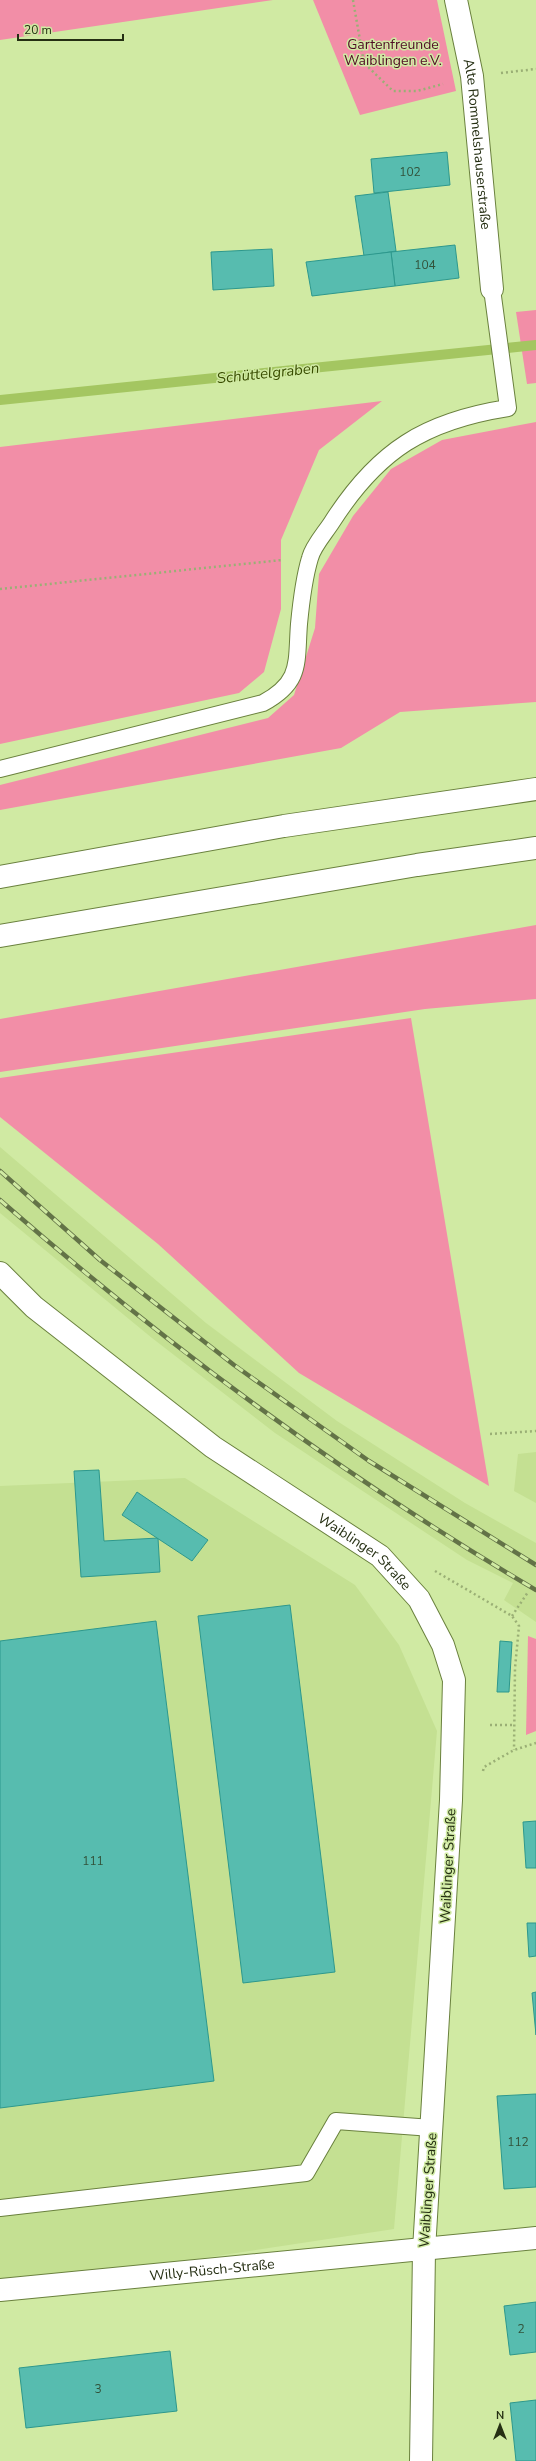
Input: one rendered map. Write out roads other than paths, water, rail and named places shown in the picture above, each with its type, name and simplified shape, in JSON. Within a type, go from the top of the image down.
[{"type":"main road","name":"Alte Rommelshauserstraße","points":[[456,0],[472,76],[492,289]]},
{"type":"main road","points":[[0,877],[284,826],[536,789]]},
{"type":"main road","points":[[0,936],[417,865],[536,848]]},
{"type":"main road","name":"Waiblinger Straße","points":[[5,1284],[212,1447],[380,1556],[419,1599],[444,1645],[454,1680],[452,1780],[446,1916],[424,2250],[420,2461]]},
{"type":"main road","name":"Willy-Rüsch-Straße","points":[[0,2290],[536,2238]]},
{"type":"lane","points":[[0,769],[263,703],[281,694],[295,673],[298,656],[299,624],[310,557],[340,509],[378,465],[407,440],[432,428],[472,414],[508,408],[492,289]]},
{"type":"lane","points":[[0,2208],[306,2173],[336,2121],[432,2128]]},
{"type":"waterway","name":"Schüttelgraben","points":[[0,400],[536,345]]},
{"type":"railway","points":[[0,1171],[100,1260],[234,1365],[369,1461],[536,1565]]},
{"type":"railway","points":[[0,1200],[127,1307],[192,1358],[259,1407],[395,1502],[536,1590]]},
{"type":"park label","name":"Gartenfreunde Waiblingen e.V.","points":[[393,52]]}]
